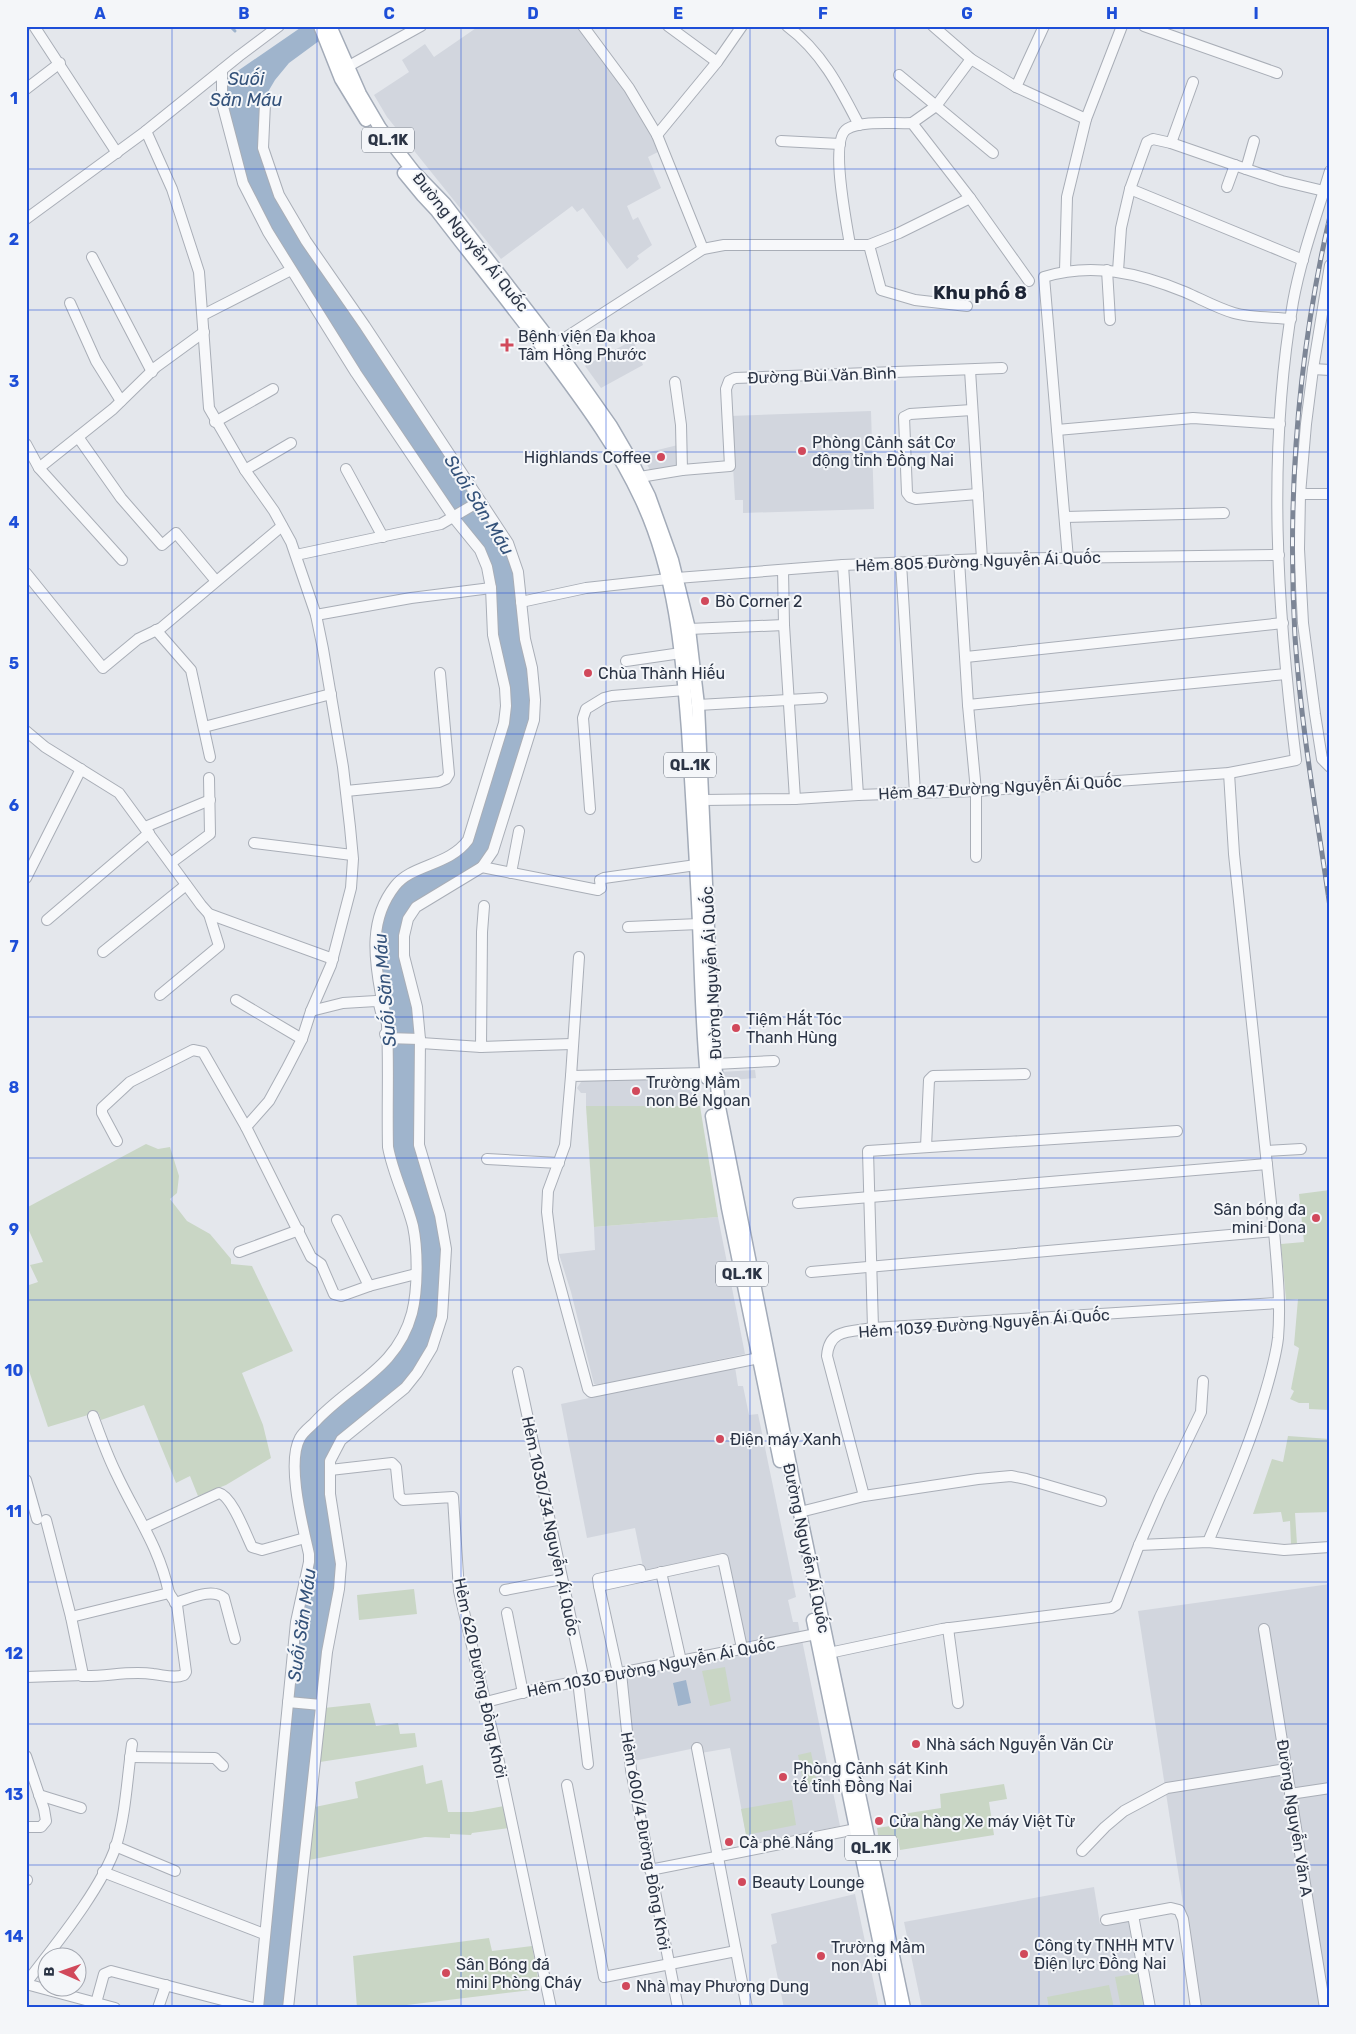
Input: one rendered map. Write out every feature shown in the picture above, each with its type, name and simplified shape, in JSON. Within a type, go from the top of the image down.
[{"type":"main road","name":"Đường Nguyễn Ái Quốc","points":[[320,26],[348,67],[369,111],[390,142],[457,229],[580,397],[636,478]]},
{"type":"main road","name":"Đường Nguyễn Ái Quốc","points":[[330,26],[341,79],[355,104],[393,157],[457,229],[554,346],[611,426],[636,478],[654,534],[689,629],[698,705],[703,800],[711,1068],[789,1481],[820,1633],[904,2008]]},
{"type":"main road","name":"Đường Nguyễn Ái Quốc","points":[[672,579],[685,690],[699,924],[718,1156],[759,1358],[789,1481],[800,1512],[820,1633]]},
{"type":"main road","name":"Đường Nguyễn Ái Quốc","points":[[831,1680],[856,1828],[893,2008]]},
{"type":"street","points":[[34,26],[60,63],[117,153]]},
{"type":"street","points":[[26,219],[146,131],[279,26]]},
{"type":"street","points":[[348,67],[421,26]]},
{"type":"street","points":[[583,26],[629,88],[657,135],[703,248]]},
{"type":"street","points":[[657,135],[717,62],[742,26]]},
{"type":"street","points":[[787,26],[824,62],[859,125]]},
{"type":"street","points":[[933,26],[971,59],[1016,87],[1086,119]]},
{"type":"street","points":[[1016,87],[1044,26]]},
{"type":"street","points":[[1065,270],[1067,196],[1086,119],[1122,26]]},
{"type":"street","points":[[1144,26],[1277,73]]},
{"type":"street","points":[[671,27],[717,62]]},
{"type":"street","points":[[850,245],[839,164],[842,134],[847,129],[859,125],[912,123],[936,106],[971,59]]},
{"type":"street","points":[[26,89],[60,63]]},
{"type":"street","points":[[222,70],[222,103],[243,183],[268,232],[356,373],[454,518],[480,550],[487,567],[491,588],[494,635],[505,688],[506,706],[504,722],[468,840],[462,849],[442,861],[407,876],[396,884],[385,900],[376,924],[374,957],[387,1023],[388,1147],[391,1162],[412,1225],[415,1241],[416,1274],[412,1312],[403,1338],[390,1357],[323,1413],[299,1439],[294,1463],[297,1499],[309,1562],[296,1622],[258,2008]]},
{"type":"street","points":[[899,75],[993,153]]},
{"type":"street","points":[[1171,143],[1193,82]]},
{"type":"street","points":[[265,103],[263,148],[279,195],[306,241],[365,326],[508,543],[518,572],[535,700],[534,720],[493,851],[482,867],[416,907],[408,919],[404,936],[404,956],[417,1007],[420,1041],[419,1145],[440,1214],[446,1249],[442,1317],[432,1348],[417,1373],[404,1388],[340,1440],[330,1461],[330,1494],[341,1564],[339,1589],[327,1652],[288,2008]]},
{"type":"street","points":[[912,123],[970,198],[1029,281]]},
{"type":"street","points":[[146,131],[172,189],[199,272],[208,401],[215,422],[244,470],[282,526],[296,555],[316,615],[331,694],[346,791],[352,855],[351,888],[332,959],[302,1039],[269,1101],[246,1127]]},
{"type":"street","points":[[1110,320],[1112,270],[1130,189],[1147,142],[1153,139],[1171,143],[1282,181],[1324,191]]},
{"type":"street","points":[[1246,169],[1254,141]]},
{"type":"street","points":[[781,142],[840,144]]},
{"type":"street","points":[[1227,187],[1235,165]]},
{"type":"street","points":[[968,705],[1286,674],[1277,494],[1280,424],[1291,319],[1303,260],[1330,171]]},
{"type":"street","points":[[1130,189],[1303,260]]},
{"type":"street","points":[[554,346],[703,248],[724,245],[869,244],[899,233],[970,198]]},
{"type":"street","points":[[869,244],[881,290],[915,300],[967,306]]},
{"type":"street","points":[[92,257],[152,372]]},
{"type":"street","points":[[1330,265],[1313,369],[1300,494],[1299,548],[1303,623],[1322,759],[1330,767]]},
{"type":"street","points":[[203,315],[291,270]]},
{"type":"street","points":[[1068,559],[1044,277],[1065,270],[1112,270],[1138,276],[1182,291],[1236,314],[1291,319]]},
{"type":"street","points":[[70,303],[96,361],[121,401]]},
{"type":"street","points":[[39,468],[121,401],[152,372],[204,332]]},
{"type":"street","name":"Đường Bùi Văn Bình","points":[[636,478],[682,470],[730,466],[726,389],[729,381],[735,378],[1002,368]]},
{"type":"street","points":[[1313,369],[1330,370]]},
{"type":"street","points":[[970,370],[982,559]]},
{"type":"street","points":[[675,382],[681,425],[682,470]]},
{"type":"street","points":[[215,422],[273,389]]},
{"type":"street","points":[[972,410],[910,414],[904,417],[907,493],[910,497],[916,499],[978,494]]},
{"type":"street","points":[[1057,430],[1193,418],[1280,424]]},
{"type":"street","points":[[78,437],[121,498],[162,545],[176,533],[216,581]]},
{"type":"street","points":[[244,470],[291,443]]},
{"type":"street","points":[[26,444],[39,468],[122,560]]},
{"type":"street","points":[[346,469],[383,537]]},
{"type":"street","points":[[1300,494],[1330,494]]},
{"type":"street","points":[[296,555],[440,524],[454,518],[480,501]]},
{"type":"street","points":[[1065,517],[1224,512]]},
{"type":"street","points":[[26,573],[103,668],[138,638],[156,630],[282,526]]},
{"type":"street","name":"Hẻm 805 Đường Nguyễn Ái Quốc","points":[[521,602],[586,588],[843,565],[982,559],[1279,555]]},
{"type":"street","points":[[959,560],[968,705],[976,791],[976,857]]},
{"type":"street","points":[[901,563],[915,793]]},
{"type":"street","points":[[843,565],[858,795]]},
{"type":"street","points":[[783,570],[784,625],[795,799]]},
{"type":"street","points":[[316,615],[385,602],[491,588]]},
{"type":"street","points":[[966,657],[1283,623]]},
{"type":"street","points":[[689,629],[784,625]]},
{"type":"street","points":[[156,630],[191,670],[210,757]]},
{"type":"street","points":[[626,661],[681,653]]},
{"type":"street","points":[[346,791],[446,780],[448,774],[440,673]]},
{"type":"street","name":"Hẻm 847 Đường Nguyễn Ái Quốc","points":[[703,800],[795,799],[976,791],[1229,772],[1296,760],[1286,674]]},
{"type":"street","points":[[590,809],[583,718],[586,709],[604,698],[612,696],[685,690]]},
{"type":"street","points":[[204,727],[331,694]]},
{"type":"street","points":[[698,705],[822,698]]},
{"type":"street","points":[[26,731],[45,747],[119,793],[209,914],[219,946],[160,996]]},
{"type":"street","points":[[26,878],[81,769]]},
{"type":"street","points":[[1208,1542],[1240,1467],[1261,1408],[1278,1338],[1274,1231],[1234,854],[1229,772]]},
{"type":"street","points":[[171,863],[210,834],[209,778]]},
{"type":"street","points":[[48,920],[147,830],[210,800]]},
{"type":"street","points":[[511,873],[518,831]]},
{"type":"street","points":[[254,843],[352,855]]},
{"type":"street","points":[[482,867],[598,890],[601,888],[600,880],[604,878],[696,865]]},
{"type":"street","points":[[103,952],[186,885]]},
{"type":"street","points":[[481,1047],[484,906]]},
{"type":"street","points":[[209,914],[332,959]]},
{"type":"street","points":[[628,927],[699,924]]},
{"type":"street","points":[[578,957],[566,1137],[548,1190],[548,1227],[553,1260],[589,1391],[596,1392],[759,1358]]},
{"type":"street","points":[[236,1000],[302,1039]]},
{"type":"street","points":[[311,1011],[343,1003],[376,1001],[380,1004],[383,1028],[387,1038]]},
{"type":"street","points":[[387,1038],[481,1047],[572,1044]]},
{"type":"street","points":[[117,1141],[102,1113],[102,1108],[130,1082],[193,1050],[203,1052],[246,1127],[311,1257],[321,1264],[334,1294],[340,1296],[369,1286],[416,1274]]},
{"type":"street","points":[[571,1076],[711,1068],[774,1061]]},
{"type":"street","points":[[926,1147],[929,1080],[933,1076],[1025,1074]]},
{"type":"street","points":[[874,1328],[870,1266],[868,1151],[1177,1131]]},
{"type":"street","points":[[1266,1151],[1301,1149]]},
{"type":"street","points":[[487,1159],[558,1163]]},
{"type":"street","points":[[798,1203],[868,1199],[1267,1164]]},
{"type":"street","points":[[337,1220],[369,1286]]},
{"type":"street","points":[[239,1252],[299,1230]]},
{"type":"street","points":[[810,1272],[1274,1231]]},
{"type":"street","name":"Hẻm 1039 Đường Nguyễn Ái Quốc","points":[[864,1496],[827,1356],[828,1346],[832,1339],[841,1334],[874,1328],[1278,1303]]},
{"type":"street","name":"Hẻm 1030/34 Nguyễn Ái Quốc","points":[[518,1372],[562,1579],[581,1681],[588,1764]]},
{"type":"street","points":[[825,1654],[948,1628],[1111,1608],[1116,1605],[1139,1545],[1202,1412],[1203,1381]]},
{"type":"street","points":[[26,1677],[98,1677],[140,1672],[174,1677],[184,1675],[186,1672],[175,1603],[169,1593],[164,1569],[145,1527],[116,1474],[93,1416]]},
{"type":"street","name":"Hẻm 620 Đường Đồng Khởi","points":[[330,1470],[392,1463],[396,1467],[399,1496],[403,1500],[453,1497],[460,1591],[486,1702],[551,2008]]},
{"type":"street","points":[[800,1512],[864,1496],[1011,1476],[1101,1500]]},
{"type":"street","points":[[26,1480],[41,1520],[71,1617],[82,1676]]},
{"type":"street","points":[[145,1527],[219,1493],[224,1494],[231,1504],[252,1547],[262,1550],[305,1538]]},
{"type":"street","points":[[1139,1545],[1208,1542],[1284,1550],[1330,1547]]},
{"type":"street","points":[[682,1661],[661,1572],[723,1559],[742,1648]]},
{"type":"street","name":"Hẻm 600/4 Đường Đồng Khởi","points":[[661,1572],[599,1586],[619,1673],[630,1762],[678,2008]]},
{"type":"street","points":[[505,1590],[562,1579]]},
{"type":"street","points":[[71,1617],[169,1593]]},
{"type":"street","points":[[175,1603],[212,1593],[219,1593],[224,1598],[235,1639]]},
{"type":"street","points":[[506,1613],[523,1693]]},
{"type":"street","points":[[948,1628],[958,1703]]},
{"type":"street","name":"Đường Nguyễn Văn A","points":[[1264,1629],[1325,2008]]},
{"type":"street","name":"Hẻm 1030 Đường Nguyễn Ái Quốc","points":[[486,1702],[820,1633]]},
{"type":"street","points":[[288,1702],[321,1705]]},
{"type":"street","points":[[115,2008],[26,1983],[56,1944],[103,1872],[116,1846],[132,1744]]},
{"type":"street","points":[[697,1748],[746,2008]]},
{"type":"street","points":[[26,1756],[46,1821],[40,1827],[26,1827]]},
{"type":"street","points":[[130,1757],[215,1758],[223,1766]]},
{"type":"street","points":[[1082,1851],[1105,1827],[1124,1811],[1167,1788],[1286,1769]]},
{"type":"street","points":[[567,1785],[604,1977],[736,1951]]},
{"type":"street","points":[[1290,1794],[1330,1788]]},
{"type":"street","points":[[39,1795],[81,1808]]},
{"type":"street","points":[[650,1870],[856,1828]]},
{"type":"street","points":[[116,1846],[175,1872]]},
{"type":"street","points":[[103,1872],[264,1934]]},
{"type":"street","points":[[1106,1920],[1171,1908],[1179,1910],[1183,1918],[1196,2008]]},
{"type":"street","points":[[1133,1915],[1150,2008]]},
{"type":"street","points":[[96,2003],[104,1974],[107,1972],[166,1985],[253,2008]]},
{"type":"street","points":[[158,2008],[166,1985]]},
{"type":"shaded area","points":[[479,26],[579,26],[627,91],[660,151],[648,157],[661,188],[627,206],[633,220],[638,217],[652,245],[637,256],[639,259],[627,269],[583,208],[577,212],[572,206],[501,259],[387,117],[374,95],[409,72],[402,60],[425,44],[434,57]]},
{"type":"shaded area","points":[[633,340],[643,365],[601,388],[585,366]]},
{"type":"shaded area","name":"Phòng Cảnh sát Cơ động tỉnh Đồng Nai","points":[[871,411],[874,509],[743,513],[743,500],[735,500],[730,416]]},
{"type":"shaded area","name":"Highlands Coffee","points":[[678,445],[678,467],[650,470],[641,454]]},
{"type":"shaded area","points":[[755,1070],[756,1078],[719,1081],[719,1072]]},
{"type":"shaded area","name":"Trường Mầm non Bé Ngoan","points":[[692,1078],[693,1106],[586,1106],[586,1093],[581,1093],[577,1088],[583,1079]]},
{"type":"shaded area","points":[[718,1217],[745,1354],[600,1385],[594,1384],[571,1292],[559,1254],[595,1250],[594,1227]]},
{"type":"shaded area","points":[[735,1367],[738,1386],[743,1386],[749,1415],[758,1414],[796,1597],[788,1600],[793,1622],[798,1622],[800,1634],[744,1645],[725,1555],[644,1572],[635,1528],[587,1538],[561,1404]]},
{"type":"shaded area","points":[[1330,1584],[1330,2008],[1199,2008],[1138,1611]]},
{"type":"shaded area","points":[[802,1640],[840,1826],[748,1844],[730,1748],[701,1753],[700,1747],[634,1761],[625,1677]]},
{"type":"shaded area","name":"Công ty TNHH MTV Điện lực Đồng Nai","points":[[1094,1887],[1100,1924],[1130,1918],[1146,2008],[922,2008],[904,1922]]},
{"type":"shaded area","name":"Trường Mầm non Abi","points":[[855,1894],[879,2008],[784,2008],[771,1945],[777,1943],[771,1914]]},
{"type":"green space","points":[[586,1106],[700,1106],[718,1217],[594,1227]]},
{"type":"green space","points":[[146,1144],[158,1149],[170,1147],[179,1176],[177,1193],[170,1199],[187,1221],[210,1234],[231,1259],[231,1264],[252,1266],[293,1351],[242,1373],[263,1425],[271,1458],[226,1485],[198,1496],[190,1476],[176,1483],[144,1405],[101,1420],[98,1412],[48,1427],[26,1362],[26,1286],[38,1282],[30,1265],[43,1262],[26,1224],[26,1208]]},
{"type":"green space","points":[[1330,1190],[1330,1410],[1309,1409],[1309,1403],[1299,1403],[1290,1399],[1294,1391],[1291,1389],[1299,1348],[1294,1345],[1298,1299],[1286,1300],[1281,1244],[1304,1242],[1299,1194]]},
{"type":"green space","points":[[1288,1436],[1330,1439],[1330,1512],[1295,1513],[1297,1544],[1291,1544],[1290,1521],[1283,1522],[1281,1512],[1253,1514],[1272,1459],[1283,1462]]},
{"type":"green space","points":[[414,1589],[417,1614],[359,1620],[357,1595]]},
{"type":"green space","points":[[725,1667],[731,1701],[710,1706],[702,1671]]},
{"type":"green space","points":[[370,1703],[376,1726],[398,1723],[400,1734],[415,1733],[417,1747],[320,1762],[324,1708]]},
{"type":"green space","points":[[811,1752],[817,1783],[804,1786],[798,1755]]},
{"type":"green space","points":[[423,1765],[426,1784],[442,1780],[448,1812],[472,1812],[504,1806],[509,1828],[472,1833],[471,1835],[450,1834],[450,1838],[425,1837],[309,1860],[315,1807],[358,1798],[355,1782]]},
{"type":"green space","points":[[1004,1784],[1007,1799],[989,1802],[994,1835],[900,1850],[898,1838],[879,1841],[877,1828],[897,1825],[896,1815],[941,1808],[940,1794]]},
{"type":"green space","points":[[792,1800],[796,1825],[746,1835],[741,1809]]},
{"type":"green space","name":"Sân Bóng đá mini Phòng Cháy","points":[[489,1938],[492,1951],[532,1946],[540,1989],[382,2008],[357,2008],[353,1956]]},
{"type":"green space","points":[[1140,1973],[1146,2008],[1121,2008],[1115,1977]]},
{"type":"green space","points":[[1109,1985],[1114,2008],[1049,2008],[1047,1997]]},
{"type":"water","name":"Suối Săn Máu","points":[[303,26],[338,27],[289,63],[275,80],[262,102],[260,149],[327,276],[505,544],[515,573],[532,700],[530,719],[490,849],[479,865],[405,918],[417,1035],[415,1130],[443,1248],[439,1316],[429,1347],[415,1371],[326,1459],[338,1564],[285,2008],[261,2008],[299,1625],[312,1564],[300,1499],[297,1464],[302,1440],[325,1416],[392,1360],[420,1275],[394,1161],[378,958],[379,925],[388,901],[408,879],[464,852],[508,721],[497,635],[494,588],[459,519],[357,370],[271,230],[246,182],[226,103],[226,79]]},
{"type":"water","points":[[686,1680],[691,1703],[678,1706],[673,1683]]},
{"type":"waterway","name":"Suối Săn Máu","points":[[230,26],[235,31]]},
{"type":"railway","points":[[1330,216],[1319,268],[1303,372],[1294,478],[1293,531],[1295,637],[1301,704],[1330,907]]},
{"type":"place","name":"Bệnh viện Đa khoa Tâm Hồng Phước","points":[[507,345]]},
{"type":"place","name":"Phòng Cảnh sát Cơ động tỉnh Đồng Nai","points":[[802,451]]},
{"type":"place","name":"Highlands Coffee","points":[[661,457]]},
{"type":"place","name":"Bò Corner 2","points":[[705,601]]},
{"type":"place","name":"Chùa Thành Hiếu","points":[[588,673]]},
{"type":"place","name":"Tiệm Hắt Tóc Thanh Hùng","points":[[736,1028]]},
{"type":"place","name":"Trường Mầm non Bé Ngoan","points":[[636,1091]]},
{"type":"place","name":"Sân bóng đa mini Dona","points":[[1316,1218]]},
{"type":"place","name":"Điện máy Xanh","points":[[720,1439]]},
{"type":"place","name":"Nhà sách Nguyễn Văn Cừ","points":[[916,1744]]},
{"type":"place","name":"Phòng Cảnh sát Kinh tế tỉnh Đồng Nai","points":[[783,1777]]},
{"type":"place","name":"Cửa hàng Xe máy Việt Từ","points":[[879,1821]]},
{"type":"place","name":"Cà phê Nắng","points":[[729,1842]]},
{"type":"place","name":"Beauty Lounge","points":[[742,1882]]},
{"type":"place","name":"Công ty TNHH MTV Điện lực Đồng Nai","points":[[1024,1954]]},
{"type":"place","name":"Trường Mầm non Abi","points":[[821,1956]]},
{"type":"place","name":"Sân Bóng đá mini Phòng Cháy","points":[[446,1973]]},
{"type":"place","name":"Nhà may Phương Dung","points":[[626,1986]]},
{"type":"district","name":"Khu phố 8","points":[[980,292]]}]
